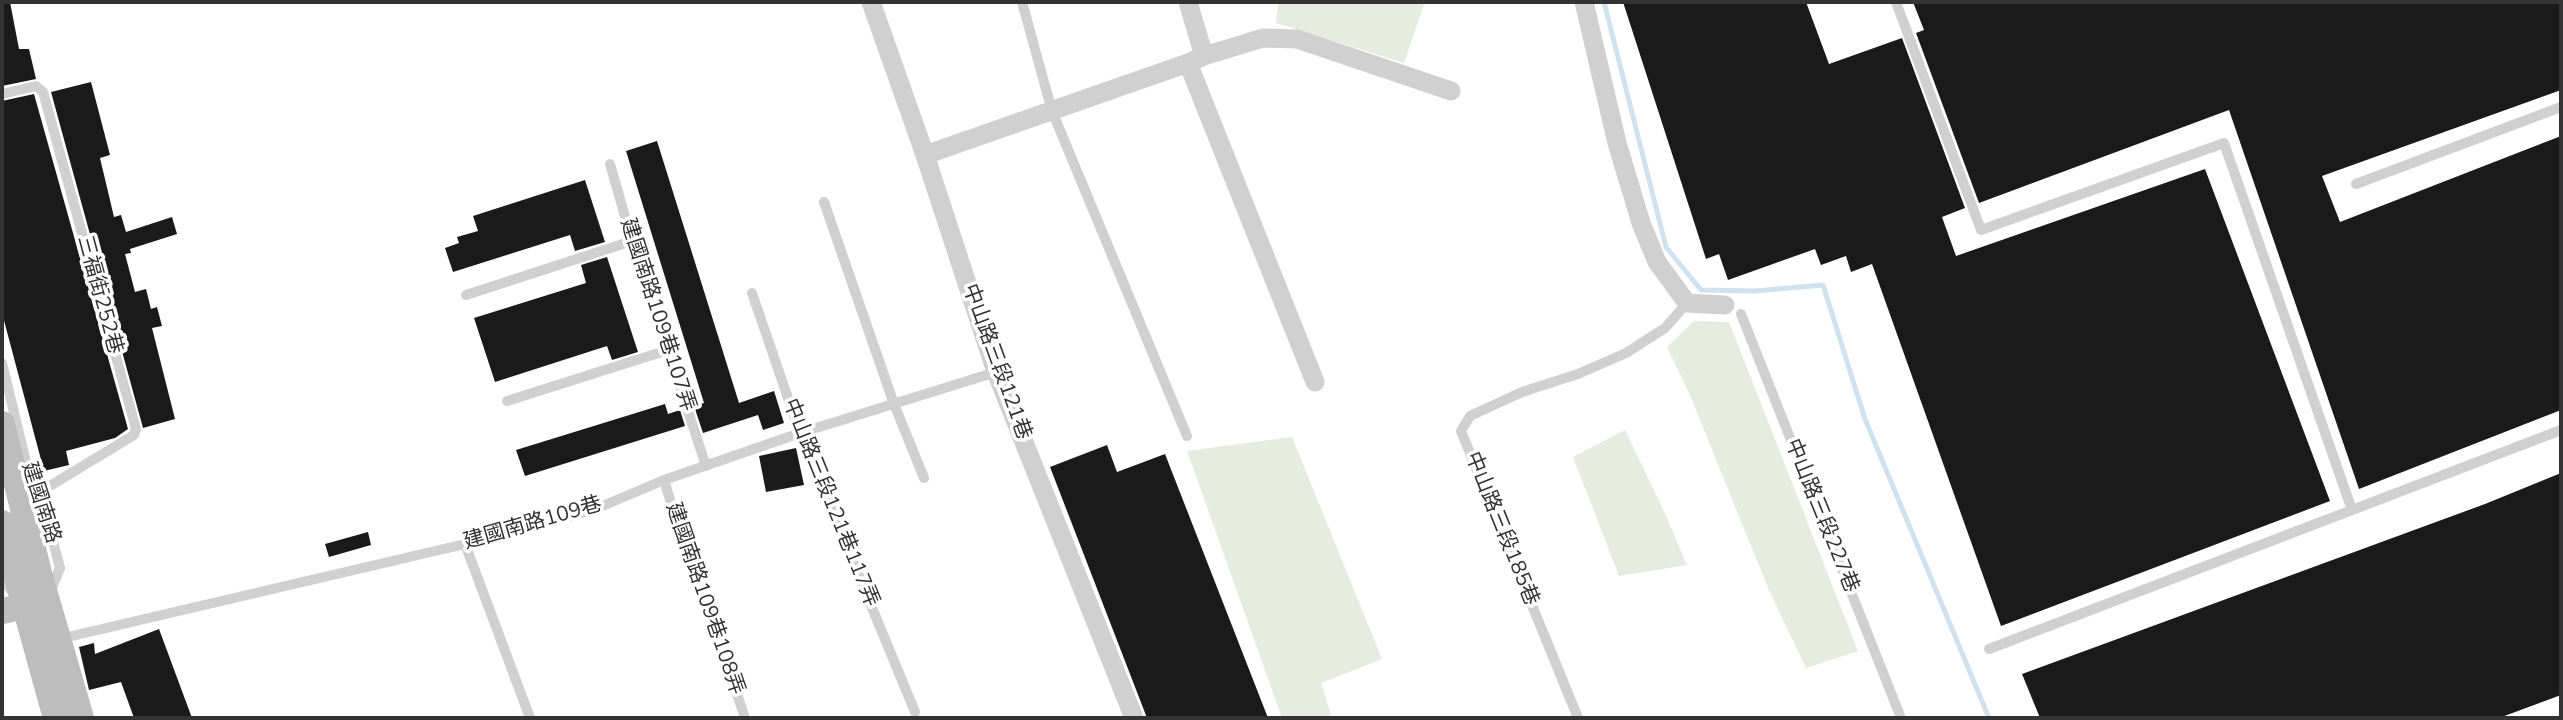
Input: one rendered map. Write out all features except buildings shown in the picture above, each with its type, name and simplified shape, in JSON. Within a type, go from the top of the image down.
[{"type":"street","name":"中山路三段121巷","points":[[871,2],[925,155],[996,372],[1133,718]]},
{"type":"street","points":[[1188,2],[1196,59],[1315,382]]},
{"type":"street","points":[[1584,2],[1618,143],[1641,223],[1657,262],[1687,303],[1733,309]]},
{"type":"street","points":[[925,155],[1263,38],[1297,39],[1451,91]]},
{"type":"street","name":"建國南路","points":[[2,424],[10,526],[25,606],[56,718]]},
{"type":"street","name":"建國南路","points":[[25,606],[59,639],[81,718]]},
{"type":"lane","points":[[1022,2],[1052,111],[1187,436]]},
{"type":"lane","points":[[1896,2],[1981,230],[2224,143],[2352,510]]},
{"type":"lane","name":"三福街252巷","points":[[2,94],[36,86],[43,92],[136,429],[134,435],[40,492]]},
{"type":"lane","points":[[2356,184],[2561,107]]},
{"type":"lane","name":"建國南路109巷107弄","points":[[610,164],[632,241],[706,466]]},
{"type":"lane","points":[[824,202],[894,404],[924,478]]},
{"type":"lane","points":[[466,295],[632,241]]},
{"type":"lane","name":"中山路三段121巷117弄","points":[[752,293],[800,433],[915,712]]},
{"type":"lane","name":"中山路三段185巷","points":[[1578,718],[1461,431],[1470,416],[1522,392],[1578,374],[1626,354],[1665,328],[1687,303]]},
{"type":"lane","name":"中山路三段227巷","points":[[1733,309],[1901,718]]},
{"type":"lane","points":[[506,401],[668,350]]},
{"type":"lane","name":"建國南路","points":[[2,363],[26,462],[40,492],[60,568],[25,606],[2,579]]},
{"type":"lane","name":"建國南路109巷","points":[[59,639],[465,544],[593,510],[664,480],[800,433],[996,372]]},
{"type":"lane","points":[[1989,649],[2561,430]]},
{"type":"lane","name":"建國南路109巷108弄","points":[[664,480],[745,718]]},
{"type":"lane","points":[[465,544],[530,718]]},
{"type":"shaded area","points":[[1278,2],[1425,2],[1404,63],[1276,23]]},
{"type":"shaded area","points":[[1694,321],[1729,322],[1858,651],[1806,668],[1768,588],[1690,395],[1667,347]]},
{"type":"shaded area","points":[[1625,430],[1687,565],[1619,576],[1573,457]]},
{"type":"shaded area","points":[[1292,437],[1382,659],[1321,683],[1332,718],[1282,718],[1187,451]]},
{"type":"waterway","points":[[1604,2],[1666,247],[1701,290],[1755,291],[1823,285],[1865,419],[1989,718]]}]
